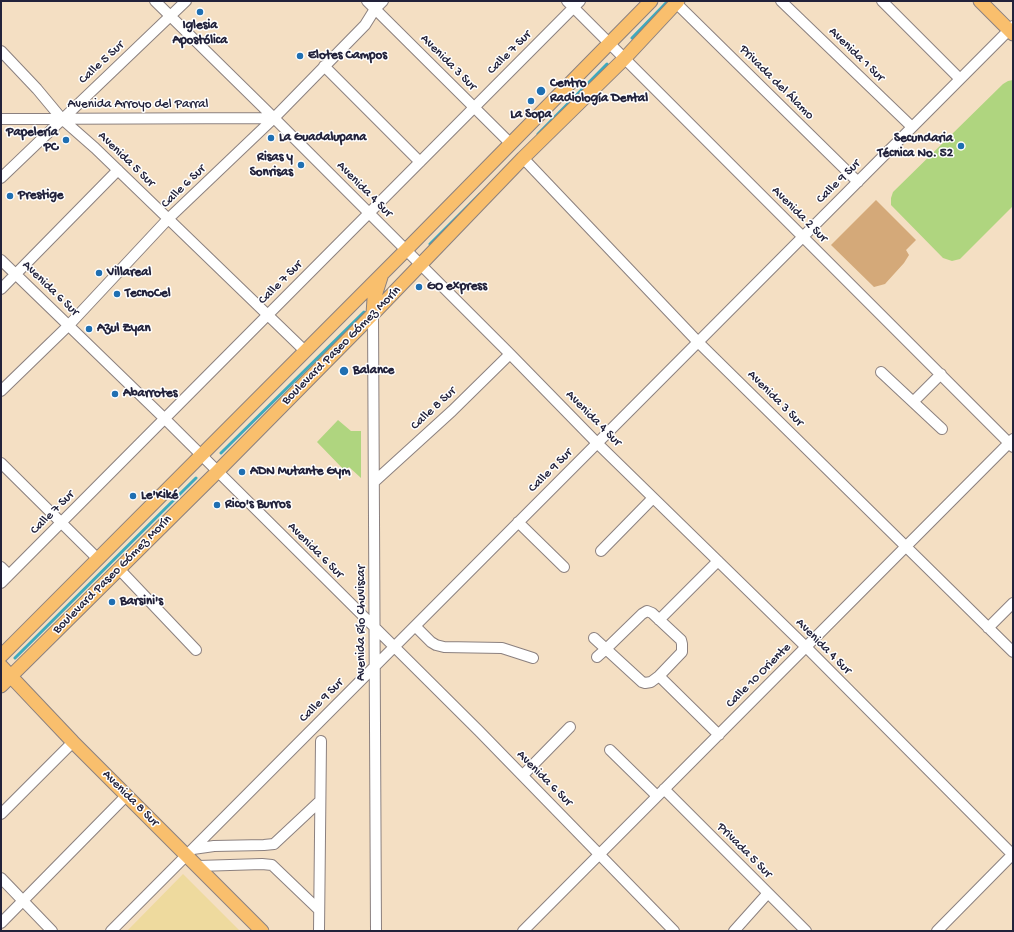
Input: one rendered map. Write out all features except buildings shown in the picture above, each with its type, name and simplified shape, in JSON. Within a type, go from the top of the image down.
[{"type":"main road","name":"Boulevard Paseo Gómez Morín","points":[[1,656],[652,1]]},
{"type":"main road","points":[[980,1],[1012,30]]},
{"type":"main road","name":"Boulevard Paseo Gómez Morín","points":[[1,686],[217,472],[421,265],[523,158],[624,58],[677,2]]},
{"type":"main road","points":[[373,314],[374,299],[382,274]]},
{"type":"main road","name":"Avenida 8 Sur","points":[[1,666],[127,796],[190,852],[198,866],[262,931]]},
{"type":"street","name":"Avenida 4 Sur","points":[[155,1],[274,118],[597,443],[806,647],[1013,854]]},
{"type":"street","name":"Calle 5 Sur","points":[[1,178],[186,1]]},
{"type":"street","name":"Avenida 3 Sur","points":[[367,1],[375,5],[511,144]]},
{"type":"street","name":"Calle 6 Sur","points":[[1,391],[68,326],[168,220],[274,118],[365,24],[375,5],[383,1]]},
{"type":"street","name":"Avenida 1 Sur","points":[[782,1],[912,127]]},
{"type":"street","points":[[882,1],[960,79]]},
{"type":"street","name":"Privada del Álamo","points":[[677,2],[858,182]]},
{"type":"street","name":"Avenida 2 Sur","points":[[573,3],[609,44],[1012,443]]},
{"type":"street","name":"Calle 7 Sur","points":[[1,583],[369,214],[573,3]]},
{"type":"street","name":"Calle 9 Sur","points":[[111,931],[960,79],[1012,30]]},
{"type":"street","name":"Avenida 5 Sur","points":[[1,51],[37,89],[62,119],[118,170],[305,351]]},
{"type":"street","points":[[324,66],[420,162]]},
{"type":"street","name":"Avenida Arroyo del Parral","points":[[1,119],[274,118]]},
{"type":"street","name":"Avenida 3 Sur","points":[[523,158],[698,342],[1013,652]]},
{"type":"street","points":[[1,289],[118,170]]},
{"type":"street","name":"Avenida 6 Sur","points":[[1,260],[165,419],[523,775],[674,931]]},
{"type":"street","name":"Avenida Río Chuviscar","points":[[373,314],[376,931]]},
{"type":"street","name":"Calle 8 Sur","points":[[374,482],[452,411],[510,354]]},
{"type":"street","points":[[881,372],[942,430]]},
{"type":"street","points":[[913,402],[941,374]]},
{"type":"street","name":"Calle 10 Oriente","points":[[523,931],[906,546],[1012,443]]},
{"type":"street","points":[[1,463],[98,559]]},
{"type":"street","points":[[601,550],[653,498]]},
{"type":"street","points":[[518,522],[564,567]]},
{"type":"street","points":[[659,620],[718,561]]},
{"type":"street","points":[[1,567],[9,575]]},
{"type":"street","points":[[119,569],[196,650]]},
{"type":"street","points":[[988,628],[1013,604]]},
{"type":"street","points":[[594,638],[606,649],[642,682],[645,683],[651,682],[659,676],[679,655],[682,648],[681,640],[652,613],[647,611],[642,614],[606,649],[597,657]]},
{"type":"street","points":[[416,626],[431,642],[436,645],[444,647],[502,648],[533,658]]},
{"type":"street","points":[[659,676],[718,735]]},
{"type":"street","points":[[523,775],[570,727]]},
{"type":"street","points":[[319,931],[321,741]]},
{"type":"street","points":[[1,814],[73,742]]},
{"type":"street","name":"Privada 5 Sur","points":[[610,750],[661,793],[768,893],[806,931]]},
{"type":"street","points":[[1,923],[24,902],[127,796]]},
{"type":"street","points":[[190,852],[214,846],[264,846],[274,844],[320,801]]},
{"type":"street","points":[[937,931],[1013,854]]},
{"type":"street","points":[[198,866],[272,865],[319,910]]},
{"type":"street","points":[[1,878],[52,931]]},
{"type":"street","points":[[734,931],[768,893]]},
{"type":"green space","points":[[1013,80],[1013,206],[960,259],[952,261],[943,258],[891,205],[893,192],[1003,84]]},
{"type":"green space","points":[[338,420],[351,431],[361,431],[361,478],[349,467],[345,471],[317,442]]},
{"type":"sand","points":[[183,874],[240,931],[127,931]]},
{"type":"waterway","points":[[632,38],[668,1]]},
{"type":"waterway","points":[[538,134],[607,64]]},
{"type":"waterway","points":[[430,244],[480,194]]},
{"type":"waterway","points":[[221,453],[364,312]]},
{"type":"waterway","points":[[15,658],[196,478]]},
{"type":"place","name":"Iglesia Apostólica","points":[[200,12]]},
{"type":"place","name":"Elotes Campos","points":[[300,56]]},
{"type":"place","name":"Centro Radiología Dental","points":[[541,91]]},
{"type":"place","name":"La Sopa","points":[[531,101]]},
{"type":"place","name":"La Guadalupana","points":[[271,138]]},
{"type":"place","name":"Papelería PC","points":[[66,140]]},
{"type":"place","name":"Secundaria Técnica No. 52","points":[[961,146]]},
{"type":"place","name":"Risas y Sonrisas","points":[[301,165]]},
{"type":"place","name":"Prestige","points":[[10,196]]},
{"type":"place","name":"Villareal","points":[[99,273]]},
{"type":"place","name":"GO express","points":[[419,287]]},
{"type":"place","name":"TecnoCel","points":[[117,294]]},
{"type":"place","name":"Azul Zyan","points":[[89,329]]},
{"type":"place","name":"Balance","points":[[344,371]]},
{"type":"place","name":"Abarrotes","points":[[115,394]]},
{"type":"place","name":"ADN Mutante Gym","points":[[242,472]]},
{"type":"place","name":"Le'Kiké","points":[[133,496]]},
{"type":"place","name":"Rico's Burros","points":[[217,505]]},
{"type":"place","name":"Barsini's","points":[[112,602]]}]
